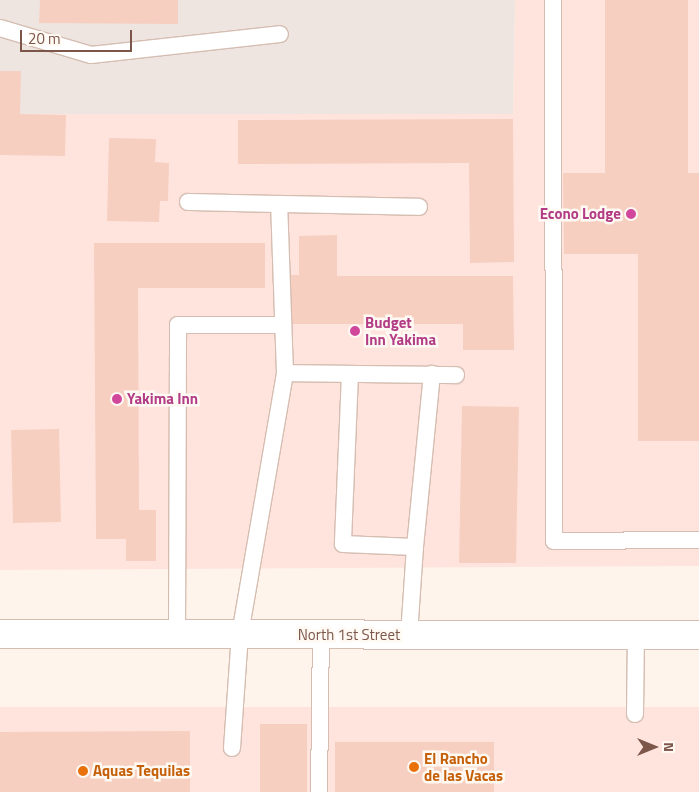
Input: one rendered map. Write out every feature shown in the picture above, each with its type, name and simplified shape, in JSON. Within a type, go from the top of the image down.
[{"type":"main road","name":"North 1st Street","points":[[0,634],[699,635]]},
{"type":"lane","points":[[553,0],[554,541],[699,540]]},
{"type":"lane","points":[[0,28],[91,55],[280,34]]},
{"type":"lane","points":[[188,202],[419,207]]},
{"type":"lane","points":[[232,748],[240,634],[285,373],[279,204]]},
{"type":"lane","points":[[177,634],[178,325],[283,325]]},
{"type":"lane","points":[[285,373],[456,374]]},
{"type":"lane","points":[[350,374],[343,544],[415,547]]},
{"type":"lane","points":[[409,635],[415,547],[432,374]]},
{"type":"lane","points":[[319,792],[321,635]]},
{"type":"lane","points":[[635,714],[636,635]]},
{"type":"shaded area","points":[[0,0],[515,0],[513,114],[0,114]]},
{"type":"shaded area","points":[[515,0],[699,0],[699,566],[0,570],[0,114],[513,114]]},
{"type":"shaded area","points":[[0,707],[699,707],[699,792],[0,792]]},
{"type":"building","points":[[40,0],[178,0],[178,24],[39,23]]},
{"type":"building","name":"Econo Lodge","points":[[605,0],[688,0],[688,173],[699,173],[699,441],[638,441],[638,254],[564,254],[563,173],[605,173]]},
{"type":"building","points":[[0,71],[21,71],[20,114],[66,115],[65,156],[0,155]]},
{"type":"building","points":[[513,119],[514,262],[470,263],[469,163],[238,164],[238,120]]},
{"type":"building","points":[[109,138],[156,139],[155,162],[169,163],[168,201],[160,201],[159,222],[107,221]]},
{"type":"building","points":[[337,235],[337,276],[513,276],[514,350],[463,350],[463,324],[291,324],[291,275],[299,275],[299,236]]},
{"type":"building","name":"Yakima Inn","points":[[94,243],[265,243],[265,288],[138,288],[139,510],[156,510],[156,561],[126,561],[126,539],[96,539]]},
{"type":"building","points":[[462,406],[519,407],[516,563],[459,563]]},
{"type":"building","points":[[59,429],[61,522],[13,523],[11,430]]},
{"type":"building","points":[[260,724],[307,724],[307,792],[260,792]]},
{"type":"building","points":[[190,731],[190,792],[0,792],[0,732]]},
{"type":"building","name":"El Rancho de las Vacas","points":[[335,742],[494,742],[494,792],[335,792]]},
{"type":"place","name":"Econo Lodge","points":[[631,214]]},
{"type":"place","name":"Budget Inn Yakima","points":[[355,331]]},
{"type":"place","name":"Yakima Inn","points":[[117,399]]},
{"type":"place","name":"El Rancho de las Vacas","points":[[414,767]]},
{"type":"place","name":"Aquas Tequilas","points":[[83,771]]}]
